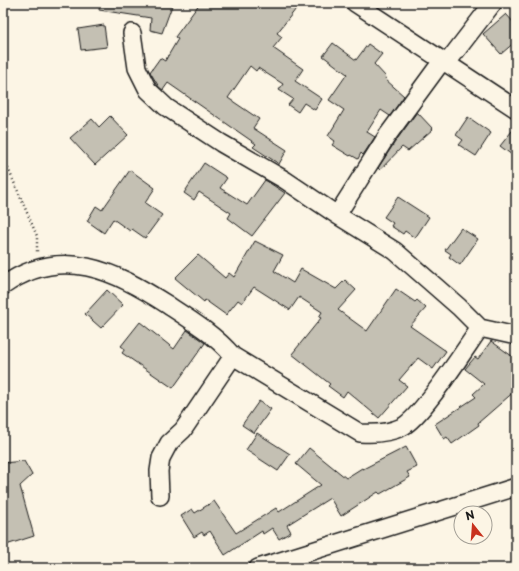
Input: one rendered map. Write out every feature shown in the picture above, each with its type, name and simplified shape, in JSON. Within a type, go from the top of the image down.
[{"type":"street","points":[[355,3],[516,109]]},
{"type":"street","points":[[337,215],[387,136],[444,62],[493,3]]},
{"type":"street","points":[[132,33],[137,68],[148,90],[166,107],[221,143],[285,180],[337,215],[395,251],[458,306],[480,328],[516,336]]},
{"type":"street","points":[[3,286],[36,268],[52,265],[77,265],[93,268],[118,276],[141,288],[197,324],[222,344],[233,356],[360,433],[374,434],[403,426],[423,407],[480,328]]},
{"type":"street","points":[[160,496],[159,471],[164,453],[169,443],[183,430],[233,356]]},
{"type":"street","points":[[258,568],[516,487]]},
{"type":"path","points":[[3,162],[7,166],[37,236],[38,251],[36,255]]},
{"type":"path","points":[[507,568],[516,565]]},
{"type":"building","points":[[100,3],[173,3],[162,33],[150,30],[151,18],[99,10]]},
{"type":"building","points":[[200,3],[289,3],[296,9],[277,33],[282,37],[273,48],[303,69],[295,81],[322,99],[315,110],[304,103],[298,112],[288,105],[293,99],[279,90],[283,84],[258,68],[256,71],[250,66],[228,98],[259,119],[253,128],[287,150],[279,164],[253,147],[256,144],[168,83],[163,90],[159,87],[150,72],[160,58],[165,61],[178,39],[175,37]]},
{"type":"building","points":[[506,14],[516,25],[516,41],[501,54],[483,34]]},
{"type":"building","points":[[104,25],[107,47],[81,50],[78,29]]},
{"type":"building","points":[[333,43],[356,60],[368,44],[382,54],[374,64],[386,77],[385,79],[404,96],[390,116],[381,110],[367,132],[375,137],[363,155],[361,153],[358,159],[332,145],[335,141],[328,136],[344,110],[329,100],[347,74],[323,56]]},
{"type":"building","points":[[417,112],[433,129],[408,151],[402,147],[380,170],[378,168]]},
{"type":"building","points":[[110,116],[128,135],[95,165],[70,138],[92,119],[99,127]]},
{"type":"building","points":[[468,117],[491,133],[476,156],[459,145],[463,140],[456,135]]},
{"type":"building","points":[[516,126],[516,158],[500,146]]},
{"type":"building","points":[[204,163],[227,178],[220,188],[247,205],[265,180],[285,193],[252,236],[228,218],[231,213],[199,192],[194,200],[184,193]]},
{"type":"building","points":[[130,170],[155,188],[145,203],[162,215],[145,238],[132,229],[130,231],[113,219],[104,233],[87,221],[96,206],[102,210]]},
{"type":"building","points":[[398,197],[429,217],[415,238],[405,231],[403,234],[391,226],[393,223],[384,217]]},
{"type":"building","points":[[461,228],[478,239],[460,265],[449,257],[451,254],[445,250]]},
{"type":"building","points":[[255,241],[283,255],[274,271],[293,283],[301,269],[336,289],[345,280],[356,290],[338,310],[367,331],[396,289],[415,302],[417,300],[426,308],[410,326],[446,351],[433,369],[418,358],[399,380],[407,386],[379,418],[347,391],[343,397],[328,386],[330,384],[292,354],[321,318],[319,317],[322,312],[299,297],[290,310],[254,287],[242,303],[238,300],[226,315],[205,300],[204,302],[175,278],[198,255],[225,278],[229,273],[234,277]]},
{"type":"building","points":[[107,290],[123,305],[101,328],[85,314]]},
{"type":"building","points":[[140,322],[174,349],[187,330],[205,343],[173,388],[122,353],[125,349],[121,346]]},
{"type":"building","points":[[491,341],[516,359],[516,390],[478,423],[479,425],[452,444],[447,437],[444,439],[435,424],[476,397],[473,394],[484,384],[465,369],[475,357],[478,359]]},
{"type":"building","points":[[259,401],[271,409],[254,433],[242,425]]},
{"type":"building","points":[[257,433],[290,454],[278,471],[246,450]]},
{"type":"building","points":[[406,447],[417,467],[407,472],[410,477],[380,494],[378,492],[341,516],[330,498],[287,525],[291,532],[279,539],[272,528],[263,534],[262,531],[225,555],[210,531],[204,535],[202,532],[194,537],[181,516],[192,509],[195,513],[214,501],[236,533],[276,508],[279,512],[321,485],[296,464],[309,448],[346,478],[362,468],[363,469]]},
{"type":"building","points":[[24,461],[32,475],[20,486],[34,536],[3,546],[3,463]]},
{"type":"railway","points":[[507,568],[516,565]]}]
